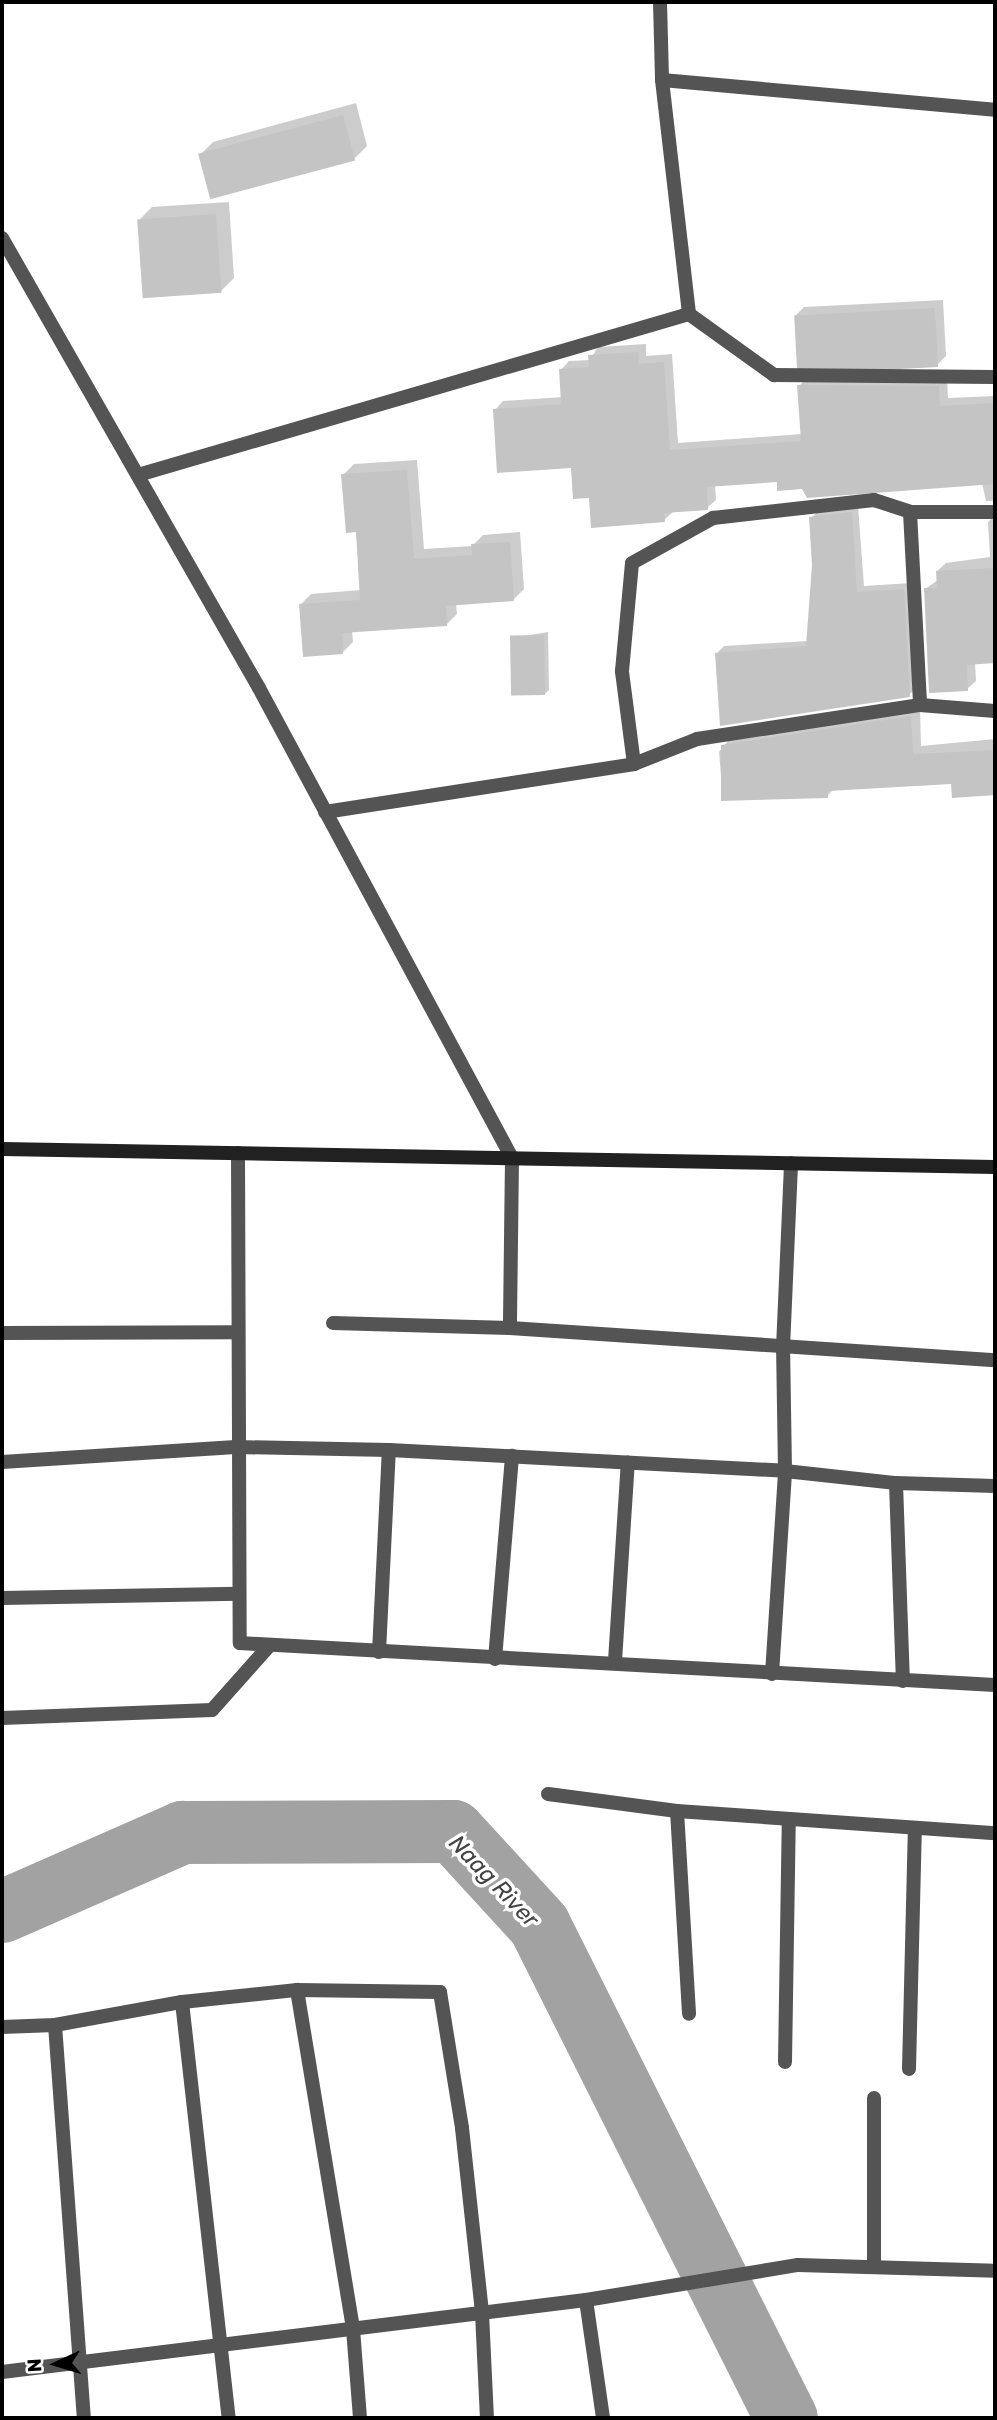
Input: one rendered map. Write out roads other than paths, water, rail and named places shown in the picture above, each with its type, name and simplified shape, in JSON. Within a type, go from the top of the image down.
[{"type":"street","points":[[660,2],[662,80],[689,314],[774,375],[995,377]]},
{"type":"street","points":[[662,80],[995,110]]},
{"type":"street","points":[[2,238],[138,475],[325,812],[512,1158],[510,1328]]},
{"type":"street","points":[[138,475],[689,314]]},
{"type":"street","points":[[634,764],[622,671],[632,563],[713,518],[874,500],[910,512],[995,512]]},
{"type":"street","points":[[910,512],[920,705]]},
{"type":"street","points":[[325,812],[634,764],[697,739],[920,705],[995,711]]},
{"type":"street","points":[[2,1149],[995,1167]]},
{"type":"street","points":[[238,1153],[236,1447],[240,1643],[495,1659],[615,1661],[772,1674],[995,1685]]},
{"type":"street","points":[[772,1674],[785,1471],[783,1348],[791,1163]]},
{"type":"street","points":[[333,1323],[510,1328],[995,1360]]},
{"type":"street","points":[[2,1333],[237,1332]]},
{"type":"street","points":[[2,1462],[236,1447],[388,1450],[785,1471],[896,1483],[995,1486]]},
{"type":"street","points":[[379,1652],[388,1450]]},
{"type":"street","points":[[495,1659],[512,1456]]},
{"type":"street","points":[[615,1661],[628,1462]]},
{"type":"street","points":[[896,1483],[902,1681]]},
{"type":"street","points":[[2,1598],[239,1594]]},
{"type":"street","points":[[2,1718],[212,1710],[270,1645]]},
{"type":"street","points":[[548,1794],[677,1811],[995,1833]]},
{"type":"street","points":[[677,1811],[689,2014]]},
{"type":"street","points":[[785,2062],[789,1820]]},
{"type":"street","points":[[909,2069],[915,1828]]},
{"type":"street","points":[[297,1990],[353,2329],[360,2418]]},
{"type":"street","points":[[2,2027],[55,2025],[182,2002],[297,1990],[440,1992],[462,2128],[482,2313],[487,2418]]},
{"type":"street","points":[[182,2002],[224,2345],[229,2418]]},
{"type":"street","points":[[55,2025],[76,2362],[84,2418]]},
{"type":"street","points":[[874,2098],[874,2267]]},
{"type":"street","points":[[2,2372],[586,2301],[797,2265],[995,2271]]},
{"type":"street","points":[[586,2301],[603,2418]]},
{"type":"waterway","name":"Naag River","points":[[2,1911],[182,1832],[453,1831],[539,1925],[786,2418]]}]
